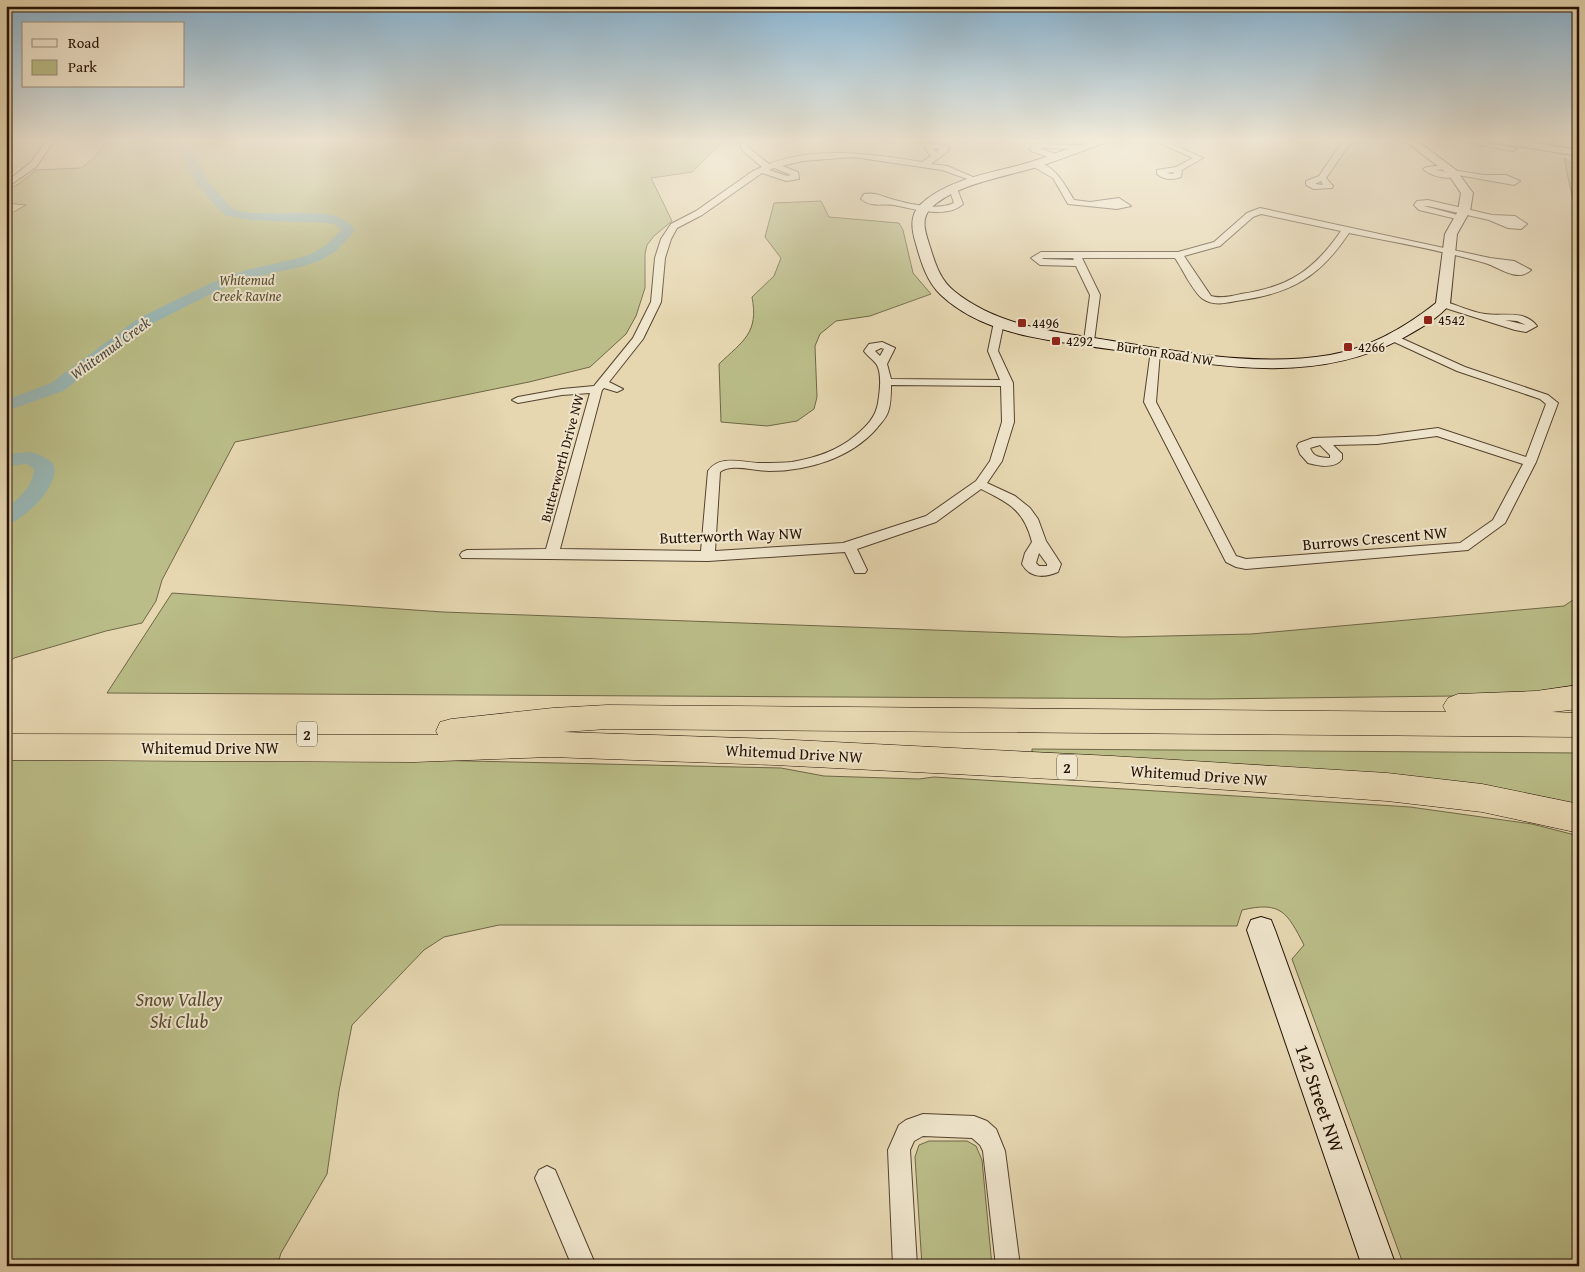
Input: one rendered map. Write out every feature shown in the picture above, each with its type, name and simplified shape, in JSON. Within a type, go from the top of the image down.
[{"type":"highway","points":[[962,720],[1114,710],[1536,703],[1579,697]]},
{"type":"highway","name":"Whitemud Drive NW","points":[[6,734],[398,734],[470,730],[553,720],[608,717],[1579,725]]},
{"type":"highway","points":[[551,744],[790,737],[1579,743]]},
{"type":"highway","name":"Whitemud Drive NW","points":[[6,747],[414,750],[551,744],[892,758],[1368,786],[1482,798],[1579,819]]},
{"type":"street","name":"Butterworth Drive NW","points":[[552,554],[599,386],[638,339],[656,302],[660,258],[666,239],[674,226],[699,213],[718,199]]},
{"type":"street","points":[[890,202],[924,208],[937,199]]},
{"type":"street","points":[[1069,199],[1071,202],[1094,203]]},
{"type":"street","points":[[1466,199],[1463,214],[1451,234],[1443,304],[1489,318]]},
{"type":"street","name":"Burton Road NW","points":[[924,208],[918,222],[918,229],[936,280],[958,302],[999,322],[1024,330],[1210,361],[1277,364],[1332,359],[1394,338],[1423,321],[1443,304]]},
{"type":"street","points":[[1089,342],[1095,295],[1078,259],[1178,255],[1217,244],[1250,215],[1260,211],[1448,251],[1490,262]]},
{"type":"street","points":[[1463,214],[1492,218]]},
{"type":"street","points":[[1178,255],[1204,295],[1210,299],[1219,300],[1261,295],[1299,282],[1331,254],[1347,229]]},
{"type":"street","name":"Butterworth Way NW","points":[[467,555],[708,556],[849,546],[931,519],[980,484],[996,461],[1008,422],[1007,383],[993,351],[999,322]]},
{"type":"street","name":"Burrows Crescent NW","points":[[1155,352],[1150,402],[1231,559],[1241,564],[1463,547],[1498,523],[1530,462],[1552,405],[1544,397],[1462,369],[1394,338]]},
{"type":"street","points":[[708,556],[714,471],[717,467],[724,464],[758,467],[797,464],[828,457],[852,446],[870,431],[882,414],[886,382],[882,364]]},
{"type":"street","points":[[886,382],[1007,383]]},
{"type":"street","points":[[518,400],[599,386],[617,389]]},
{"type":"street","points":[[1324,443],[1377,440],[1438,432],[1530,462]]},
{"type":"street","points":[[980,484],[1017,502],[1023,507],[1030,516],[1039,542]]},
{"type":"street","points":[[849,546],[860,570]]},
{"type":"street","name":"142 Street NW","points":[[1262,930],[1379,1266]]},
{"type":"street","points":[[905,1266],[900,1142],[916,1126],[923,1125],[979,1128],[988,1137],[996,1159],[1008,1266]]},
{"type":"street","points":[[547,1178],[584,1266]]},
{"type":"green space","name":"Whitemud Creek Ravine","points":[[6,199],[661,199],[672,221],[654,236],[647,245],[645,254],[645,288],[636,316],[626,334],[590,367],[529,382],[235,442],[162,580],[156,601],[142,623],[106,631],[14,658],[6,665],[6,216],[26,205],[6,203]]},
{"type":"green space","points":[[1573,199],[1579,199],[1579,229]]},
{"type":"green space","points":[[821,201],[829,217],[899,223],[903,230],[913,273],[931,294],[870,316],[836,321],[820,334],[815,346],[817,397],[814,409],[797,421],[767,426],[721,422],[719,364],[747,335],[753,319],[752,297],[774,276],[781,258],[765,237],[774,203]]},
{"type":"green space","points":[[172,593],[443,612],[1123,637],[1251,634],[1564,606],[1579,596],[1579,686],[1550,691],[1455,696],[1208,699],[107,693]]},
{"type":"green space","points":[[1032,749],[1579,753],[1579,809],[1032,754]]},
{"type":"green space","name":"Snow Valley Ski Club","points":[[111,753],[781,768],[824,776],[919,779],[934,777],[1410,807],[1532,824],[1579,836],[1579,1266],[1404,1266],[1292,959],[1304,945],[1287,917],[1274,908],[1266,907],[1242,910],[1237,926],[499,925],[444,937],[424,950],[352,1025],[339,1091],[327,1174],[281,1253],[277,1266],[6,1266],[6,758]]},
{"type":"green space","points":[[929,1141],[967,1141],[976,1146],[982,1160],[992,1266],[922,1266],[915,1157],[919,1145]]},
{"type":"waterway","name":"Whitemud Creek","points":[[6,406],[57,387],[145,321],[216,286],[251,273],[299,263],[316,257],[331,248],[348,231],[343,224],[329,219],[250,216],[229,212],[217,199]]},
{"type":"waterway","name":"Whitemud Creek","points":[[6,460],[31,458],[44,466],[43,479],[39,487],[22,507],[6,518]]},
{"type":"place","name":"4542","points":[[1428,320]]},
{"type":"place","name":"4496","points":[[1022,323]]},
{"type":"place","name":"4292","points":[[1056,341]]},
{"type":"place","name":"4266","points":[[1348,347]]}]
